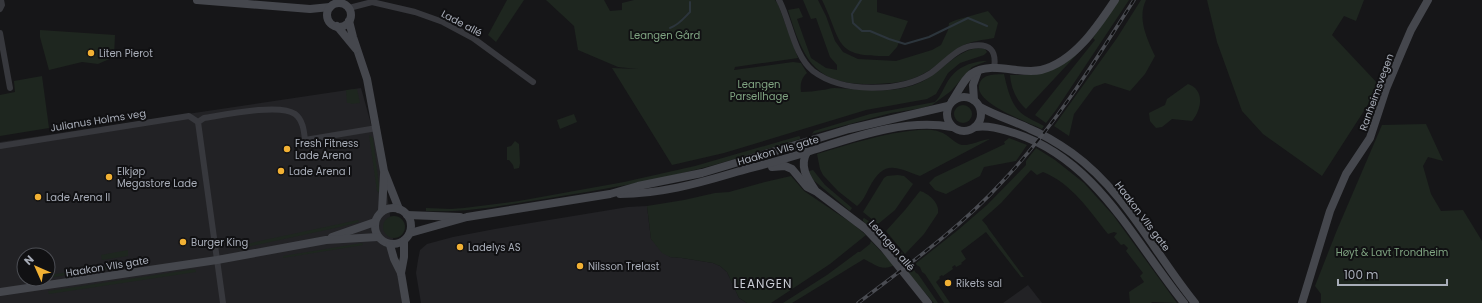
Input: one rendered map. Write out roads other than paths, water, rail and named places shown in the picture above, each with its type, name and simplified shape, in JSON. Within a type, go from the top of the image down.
[{"type":"main road","points":[[197,0],[310,9],[330,7],[340,3],[349,8],[351,14],[349,21],[367,79],[384,171],[382,211]]},
{"type":"main road","points":[[950,104],[960,97],[974,100],[980,107],[980,119],[975,127],[966,131],[956,130],[952,127],[947,117],[950,104],[968,78],[978,71],[994,69],[1027,71],[1040,70],[1052,66],[1063,60],[1088,37],[1115,0]]},
{"type":"main road","name":"Ranheimsvegen","points":[[1302,303],[1333,204],[1346,174],[1370,138],[1388,83],[1411,30],[1428,0]]},
{"type":"main road","points":[[330,7],[327,15],[330,23],[337,26],[343,26],[349,21]]},
{"type":"main road","points":[[310,9],[327,15]]},
{"type":"main road","points":[[337,26],[358,52]]},
{"type":"main road","points":[[974,100],[973,85],[978,71]]},
{"type":"main road","name":"Haakon VIIs gate","points":[[410,233],[466,217],[610,194],[638,186],[702,173],[850,129],[950,104]]},
{"type":"main road","name":"Haakon VIIs gate","points":[[980,107],[1052,139],[1094,171],[1128,210],[1174,276],[1195,303]]},
{"type":"main road","name":"Haakon VIIs gate","points":[[610,194],[640,194],[703,182],[901,126],[939,124],[952,127]]},
{"type":"main road","name":"Haakon VIIs gate","points":[[975,127],[985,126],[1025,136],[1067,160],[1087,177],[1120,215],[1184,303]]},
{"type":"main road","name":"Leangen allé","points":[[807,152],[803,161],[803,166],[808,179],[817,192]]},
{"type":"main road","name":"Leangen allé","points":[[766,164],[773,167],[781,165],[792,169],[802,183],[817,192],[866,229],[884,248],[928,303]]},
{"type":"main road","points":[[384,171],[399,209]]},
{"type":"main road","points":[[390,208],[399,209],[407,215],[410,220],[410,233],[404,241],[395,245],[390,245],[381,241],[378,237],[375,232],[375,222],[382,211],[390,208]]},
{"type":"main road","name":"Haakon VIIs gate","points":[[407,215],[466,217]]},
{"type":"main road","name":"Haakon VIIs gate","points":[[326,240],[375,222]]},
{"type":"main road","name":"Haakon VIIs gate","points":[[0,292],[217,260],[326,240],[378,237]]},
{"type":"main road","points":[[401,273],[404,257],[404,241]]},
{"type":"main road","points":[[390,245],[394,259],[401,273],[406,303]]},
{"type":"street","points":[[0,9],[2,6],[1,0]]},
{"type":"street","points":[[779,0],[802,58],[812,70],[830,81],[843,85],[884,87],[914,82],[930,73],[960,50],[969,46],[984,45],[989,47],[994,53],[996,59],[994,69]]},
{"type":"street","name":"Lade allé","points":[[349,8],[372,2],[415,12],[443,22],[472,38],[533,82]]},
{"type":"street","points":[[0,33],[10,88]]},
{"type":"street","points":[[223,303],[198,122],[204,118],[252,110],[280,110],[290,111],[296,114],[303,126],[305,140],[377,128]]},
{"type":"street","name":"Julianus Holms veg","points":[[0,146],[189,116],[198,122]]},
{"type":"waterway","points":[[861,0],[852,14],[853,23],[862,31],[870,31],[905,44],[929,37],[968,18],[987,26]]},
{"type":"waterway","points":[[670,28],[679,23],[690,12],[690,2]]},
{"type":"railway","points":[[858,303],[969,215],[1002,182],[1056,117],[1134,0]]},
{"type":"place","name":"Liten Pierot","points":[[91,53]]},
{"type":"place","name":"Fresh Fitness Lade Arena","points":[[287,149]]},
{"type":"place","name":"Lade Arena I","points":[[281,171]]},
{"type":"place","name":"Elkjøp Megastore Lade","points":[[109,177]]},
{"type":"place","name":"Lade Arena II","points":[[38,197]]},
{"type":"place","name":"Burger King","points":[[183,242]]},
{"type":"place","name":"Ladelys AS","points":[[460,247]]},
{"type":"place","name":"Nilsson Trelast","points":[[580,266]]},
{"type":"place","name":"Rikets sal","points":[[948,283]]},
{"type":"district","name":"LEANGEN","points":[[763,284]]},
{"type":"park label","name":"Leangen Gård","points":[[665,35]]},
{"type":"park label","name":"Leangen Parsellhage","points":[[759,90]]},
{"type":"park label","name":"Høyt & Lavt Trondheim","points":[[1392,252]]}]
